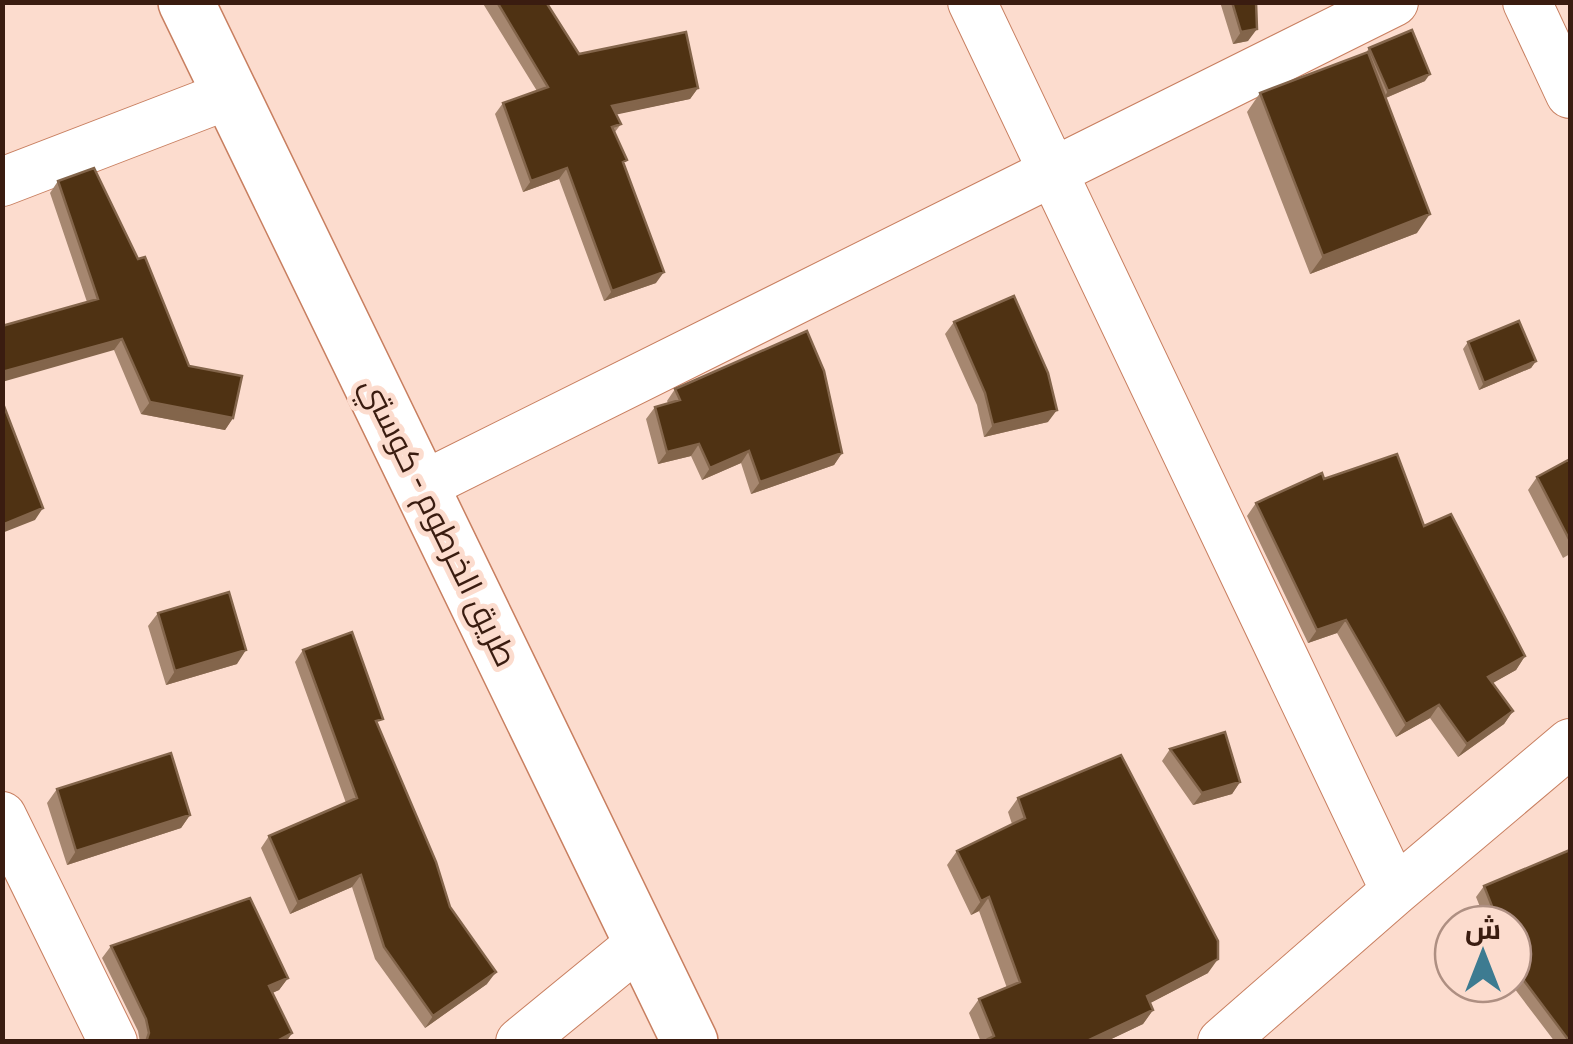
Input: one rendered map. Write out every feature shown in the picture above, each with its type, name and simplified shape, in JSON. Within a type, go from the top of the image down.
[{"type":"highway","name":"طريق الخرطوم - كوستي","points":[[186,2],[690,1042]]},
{"type":"street","points":[[972,2],[1050,173],[1396,891]]},
{"type":"street","points":[[422,486],[1394,2]]},
{"type":"street","points":[[1526,2],[1570,94]]},
{"type":"street","points":[[2,182],[231,94]]},
{"type":"street","points":[[1222,1042],[1570,743]]},
{"type":"street","points":[[2,816],[113,1042]]},
{"type":"street","points":[[520,1042],[642,942]]},
{"type":"building","points":[[497,2],[546,2],[579,54],[686,32],[698,88],[612,106],[621,124],[612,127],[664,272],[612,291],[567,168],[531,181],[503,103],[548,87]]},
{"type":"building","points":[[1232,2],[1256,2],[1257,29],[1241,32]]},
{"type":"building","points":[[1412,30],[1430,74],[1388,91],[1369,48]]},
{"type":"building","points":[[1368,52],[1430,214],[1323,256],[1260,93]]},
{"type":"building","points":[[94,168],[138,259],[145,257],[189,366],[242,376],[233,418],[150,402],[122,339],[2,372],[2,326],[98,299],[58,181]]},
{"type":"building","points":[[1014,296],[1048,373],[1057,410],[993,425],[985,393],[954,322]]},
{"type":"building","points":[[1519,321],[1536,361],[1484,383],[1468,342]]},
{"type":"building","points":[[807,331],[824,371],[842,453],[760,482],[749,451],[710,468],[699,444],[667,452],[655,407],[680,400],[675,389]]},
{"type":"building","points":[[2,401],[43,508],[2,525]]},
{"type":"building","points":[[1397,454],[1424,526],[1451,514],[1525,656],[1488,677],[1513,711],[1467,744],[1439,705],[1406,724],[1346,620],[1317,630],[1256,503],[1322,473],[1324,479]]},
{"type":"building","points":[[1570,459],[1570,541],[1537,477]]},
{"type":"building","points":[[229,592],[246,650],[175,671],[158,613]]},
{"type":"building","points":[[352,632],[383,719],[376,721],[436,862],[450,907],[496,972],[433,1016],[384,947],[361,875],[298,902],[269,836],[357,798],[303,650]]},
{"type":"building","points":[[1225,732],[1240,782],[1202,793],[1170,749]]},
{"type":"building","points":[[171,753],[190,815],[76,851],[57,789]]},
{"type":"building","points":[[1121,755],[1218,941],[1218,959],[1147,996],[1153,1010],[1085,1042],[990,1042],[988,1039],[994,1036],[979,999],[1020,982],[989,897],[981,901],[957,851],[1025,818],[1018,798]]},
{"type":"building","points":[[1570,850],[1570,1042],[1533,993],[1533,904],[1491,904],[1484,886]]},
{"type":"building","points":[[250,898],[288,978],[269,986],[292,1033],[275,1042],[146,1042],[146,1019],[111,946]]}]
